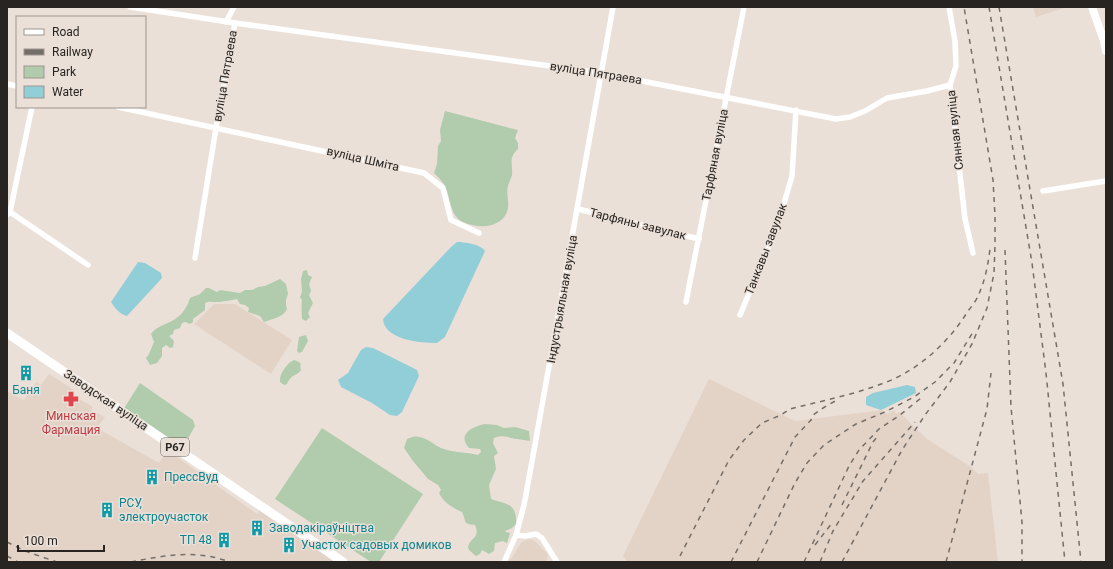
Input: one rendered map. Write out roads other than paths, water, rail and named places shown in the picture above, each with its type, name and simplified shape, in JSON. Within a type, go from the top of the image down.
[{"type":"main road","points":[[1092,7],[1106,51]]},
{"type":"main road","name":"Заводская вуліца","points":[[7,333],[343,562]]},
{"type":"street","name":"вуліца Пятраева","points":[[130,7],[226,22],[601,73],[836,118],[850,117],[865,111],[887,98],[928,91],[950,85]]},
{"type":"street","points":[[226,22],[234,7]]},
{"type":"street","name":"Індустрыяльная вуліца","points":[[504,562],[516,535],[532,467],[613,7]]},
{"type":"street","name":"Тарфяная вуліца","points":[[686,302],[744,7]]},
{"type":"street","name":"Сянная вуліца","points":[[949,7],[955,41],[956,66],[950,85],[965,219],[973,253]]},
{"type":"street","name":"вуліца Пятраева","points":[[216,128],[235,23]]},
{"type":"street","points":[[32,108],[8,214],[88,265]]},
{"type":"street","name":"вуліца Шміта","points":[[123,108],[300,145],[424,173],[444,188],[451,220],[479,233]]},
{"type":"street","name":"Танкавы завулак","points":[[740,315],[777,227],[792,176],[796,110]]},
{"type":"street","points":[[195,258],[216,128]]},
{"type":"street","points":[[1043,191],[1106,181]]},
{"type":"street","name":"Тарфяны завулак","points":[[578,209],[699,239]]},
{"type":"street","points":[[516,535],[526,536],[536,534],[542,538],[557,562]]},
{"type":"water","points":[[457,242],[476,245],[485,251],[445,337],[437,343],[422,342],[404,339],[390,332],[385,326],[383,319]]},
{"type":"water","points":[[138,262],[145,263],[161,273],[162,278],[127,316],[119,312],[111,302]]},
{"type":"water","points":[[366,347],[373,348],[417,370],[419,376],[402,412],[397,416],[390,415],[372,403],[341,387],[338,380],[348,373],[361,350]]},
{"type":"water","points":[[907,385],[915,387],[916,393],[881,410],[866,405],[866,397],[873,393]]},
{"type":"railway","points":[[842,562],[902,450],[925,415],[950,382],[972,344],[987,308],[994,273],[995,216],[993,180],[964,7]]},
{"type":"railway","points":[[989,7],[1032,263],[1046,373],[1065,562]]},
{"type":"railway","points":[[999,7],[1063,384],[1081,562]]},
{"type":"railway","points":[[680,556],[729,460],[744,440],[762,423],[781,415],[790,409],[849,394],[884,383],[909,371],[921,363],[952,334],[976,300],[984,279],[990,249]]},
{"type":"railway","points":[[1005,250],[1011,407],[1022,522],[1022,562]]},
{"type":"railway","points":[[757,562],[795,483],[807,463],[824,445],[856,424],[885,412],[914,397],[935,382],[954,363],[973,332]]},
{"type":"railway","points":[[946,562],[987,409],[991,373]]},
{"type":"railway","points":[[804,562],[849,466],[859,450],[879,429],[900,415],[921,398]]},
{"type":"railway","points":[[731,562],[795,437],[811,420],[813,415],[837,400]]},
{"type":"railway","points":[[820,562],[833,531],[863,481],[915,422]]},
{"type":"railway","points":[[842,505],[873,442],[878,436]]},
{"type":"railway","points":[[815,545],[832,523]]},
{"type":"railway","points":[[7,542],[25,551],[57,562]]},
{"type":"railway","points":[[131,562],[178,555],[210,556],[231,562]]},
{"type":"railway","points":[[7,556],[18,562]]},
{"type":"place","name":"Баня","points":[[26,373]]},
{"type":"place","name":"Минская Фармация","points":[[71,399]]},
{"type":"place","name":"ПрессВуд","points":[[152,477]]},
{"type":"place","name":"РСУ, электроучасток","points":[[107,510]]},
{"type":"place","name":"Заводакіраўніцтва","points":[[257,528]]},
{"type":"place","name":"ТП 48","points":[[224,540]]},
{"type":"place","name":"Участок садовых домиков","points":[[289,545]]}]
